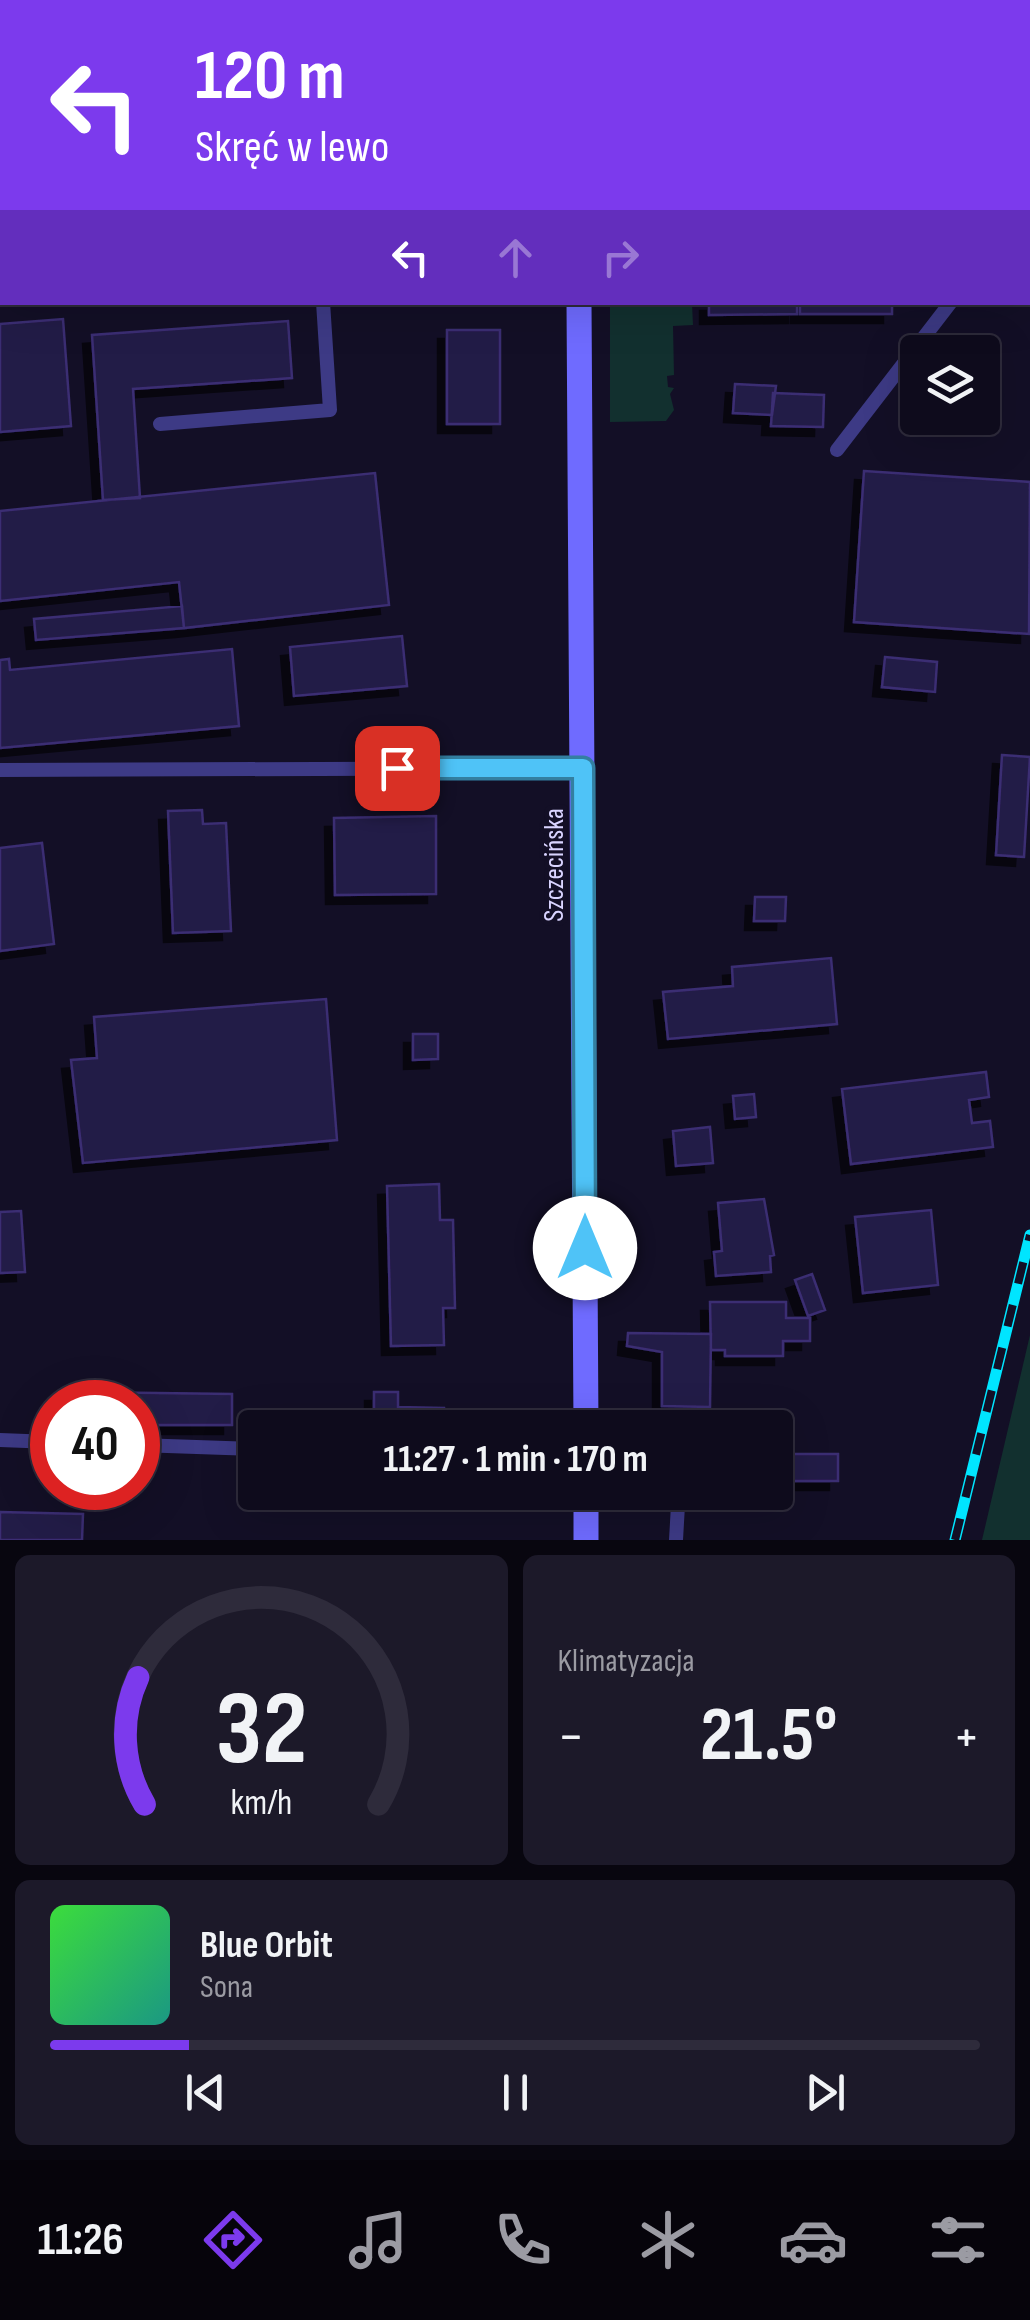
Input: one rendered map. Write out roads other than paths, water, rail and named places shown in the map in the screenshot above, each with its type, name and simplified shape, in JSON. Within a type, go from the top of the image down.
[{"type":"street","name":"Szczecińska","points":[[579,305],[586,1410]]},
{"type":"street","points":[[586,1510],[586,1540]]},
{"type":"lane","points":[[160,424],[330,410],[322,305]]},
{"type":"lane","points":[[837,450],[949,305]]},
{"type":"lane","points":[[0,770],[583,768]]},
{"type":"lane","points":[[0,1440],[30,1441]]},
{"type":"lane","points":[[160,1445],[238,1448]]},
{"type":"lane","points":[[676,1540],[678,1510]]},
{"type":"railway","points":[[955,1540],[1030,1235]]}]
